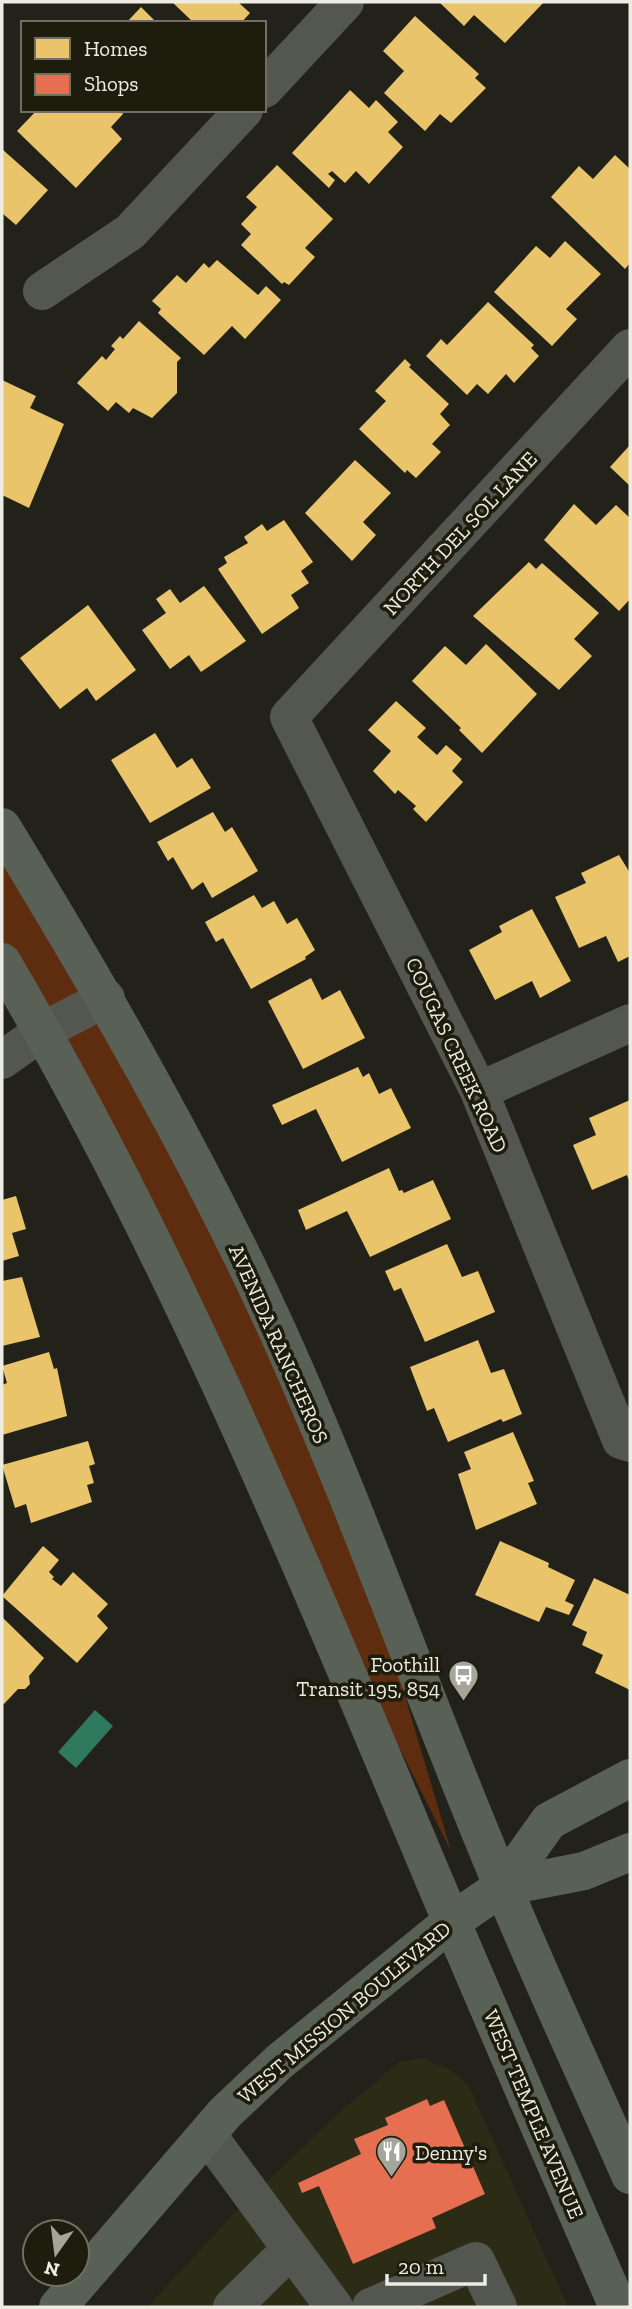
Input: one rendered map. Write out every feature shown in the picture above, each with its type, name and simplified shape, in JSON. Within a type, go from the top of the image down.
[{"type":"main road","name":"AVENIDA RANCHEROS","points":[[2,827],[106,998],[166,1104],[277,1331],[366,1540],[502,1887]]},
{"type":"main road","points":[[2,962],[43,1031],[168,1274],[303,1569],[451,1922]]},
{"type":"main road","points":[[502,1887],[549,1821],[630,1778]]},
{"type":"main road","points":[[502,1887],[584,1871],[630,1852]]},
{"type":"main road","points":[[502,1887],[630,2175]]},
{"type":"main road","name":"WEST MISSION BOULEVARD","points":[[62,2305],[207,2134],[279,2062],[451,1922],[502,1887]]},
{"type":"main road","name":"WEST TEMPLE AVENUE","points":[[451,1922],[618,2307]]},
{"type":"street","points":[[266,87],[345,2]]},
{"type":"street","points":[[42,291],[130,232],[242,112]]},
{"type":"street","name":"NORTH DEL SOL LANE","points":[[289,717],[630,348]]},
{"type":"street","name":"COUGAS CREEK ROAD","points":[[289,717],[479,1091],[626,1442]]},
{"type":"street","points":[[2,1060],[43,1031],[106,998]]},
{"type":"street","points":[[479,1091],[630,1023]]},
{"type":"street","points":[[207,2134],[334,2307]]},
{"type":"street","points":[[232,2307],[291,2249]]},
{"type":"street","points":[[371,2307],[476,2261],[498,2307]]},
{"type":"shaded area","points":[[2,841],[95,992],[43,1021],[2,947]]},
{"type":"shaded area","points":[[105,1013],[355,1528],[451,1851],[323,1595],[53,1035]]},
{"type":"shaded area","points":[[95,1710],[113,1726],[76,1768],[58,1752]]},
{"type":"shaded area","points":[[422,2058],[451,2070],[468,2084],[568,2307],[148,2307],[233,2214],[332,2119],[399,2062]]},
{"type":"building: Homes","points":[[172,2],[238,2],[250,13],[243,21],[192,21]]},
{"type":"building: Homes","points":[[439,2],[544,2],[505,43],[474,15],[464,26]]},
{"type":"building: Homes","points":[[141,7],[155,21],[128,21]]},
{"type":"building: Homes","points":[[415,16],[479,74],[475,78],[486,88],[451,123],[440,114],[425,131],[384,93],[404,71],[383,51]]},
{"type":"building: Homes","points":[[350,90],[369,108],[376,100],[398,122],[388,132],[403,147],[369,184],[356,171],[345,183],[332,171],[328,174],[335,180],[329,188],[292,153]]},
{"type":"building: Homes","points":[[35,112],[123,114],[111,127],[122,139],[76,188],[17,131]]},
{"type":"building: Homes","points":[[2,149],[48,190],[16,225],[2,213]]},
{"type":"building: Homes","points":[[615,155],[630,169],[630,263],[625,269],[551,197],[579,166],[593,179]]},
{"type":"building: Homes","points":[[277,165],[333,219],[305,248],[315,257],[289,285],[284,282],[282,284],[241,245],[251,234],[241,224],[257,207],[246,197]]},
{"type":"building: Homes","points":[[565,241],[601,274],[566,309],[577,319],[552,346],[494,292],[536,246],[550,258]]},
{"type":"building: Homes","points":[[217,260],[258,295],[266,286],[281,300],[245,339],[232,326],[204,355],[158,313],[161,309],[152,301],[177,275],[186,283],[204,263],[209,268]]},
{"type":"building: Homes","points":[[488,302],[534,345],[531,348],[539,356],[514,383],[506,374],[488,394],[477,384],[467,395],[426,356],[441,339],[447,345]]},
{"type":"building: Homes","points":[[139,321],[181,358],[177,362],[177,393],[152,418],[133,408],[129,413],[116,402],[108,411],[77,383],[102,356],[106,360],[115,349],[111,346],[120,336],[123,339]]},
{"type":"building: Homes","points":[[405,359],[411,365],[409,367],[449,404],[440,414],[450,425],[432,444],[441,452],[416,478],[407,470],[405,473],[359,429],[386,401],[375,391]]},
{"type":"building: Homes","points":[[2,380],[36,396],[30,408],[64,424],[29,508],[2,495]]},
{"type":"building: Homes","points":[[630,445],[630,486],[610,467]]},
{"type":"building: Homes","points":[[355,460],[391,493],[363,522],[376,535],[352,561],[305,513]]},
{"type":"building: Homes","points":[[574,504],[596,525],[616,505],[630,518],[630,599],[619,611],[544,540]]},
{"type":"building: Homes","points":[[284,520],[313,562],[301,571],[309,583],[291,595],[299,608],[262,634],[218,569],[227,563],[224,557],[248,543],[244,537],[262,524],[267,531]]},
{"type":"building: Homes","points":[[529,562],[536,569],[542,563],[599,613],[574,639],[592,656],[559,690],[473,616]]},
{"type":"building: Homes","points":[[204,586],[246,641],[201,672],[189,655],[170,669],[142,630],[166,613],[156,599],[170,589],[180,603]]},
{"type":"building: Homes","points":[[88,605],[136,670],[96,701],[87,688],[60,709],[20,658]]},
{"type":"building: Homes","points":[[486,644],[537,694],[482,753],[459,730],[461,728],[412,681],[445,646],[466,665]]},
{"type":"building: Homes","points":[[396,701],[426,728],[417,737],[437,755],[446,745],[462,759],[452,771],[463,782],[426,822],[413,809],[416,806],[398,790],[395,794],[373,771],[391,751],[368,730]]},
{"type":"building: Homes","points":[[155,733],[177,768],[192,758],[211,788],[150,823],[111,760]]},
{"type":"building: Homes","points":[[213,812],[225,832],[232,827],[258,871],[212,898],[203,882],[192,890],[173,857],[168,861],[157,842]]},
{"type":"building: Homes","points":[[619,855],[630,873],[630,956],[618,962],[606,936],[579,948],[555,897],[586,883],[581,873]]},
{"type":"building: Homes","points":[[254,895],[262,908],[274,901],[287,924],[297,918],[315,950],[305,957],[306,959],[251,989],[223,938],[216,942],[205,922]]},
{"type":"building: Homes","points":[[532,909],[571,981],[540,998],[532,981],[495,1000],[469,950],[502,932],[499,926]]},
{"type":"building: Homes","points":[[311,978],[322,1000],[340,990],[365,1038],[303,1069],[268,1001]]},
{"type":"building: Homes","points":[[358,1067],[363,1077],[369,1073],[379,1094],[391,1088],[411,1128],[342,1162],[316,1109],[282,1125],[272,1105]]},
{"type":"building: Homes","points":[[630,1100],[630,1183],[627,1175],[592,1190],[573,1145],[596,1135],[589,1118]]},
{"type":"building: Homes","points":[[389,1168],[399,1191],[404,1193],[433,1180],[451,1219],[370,1257],[347,1211],[306,1230],[298,1210]]},
{"type":"building: Homes","points":[[16,1196],[26,1229],[12,1233],[19,1256],[2,1261],[2,1200]]},
{"type":"building: Homes","points":[[447,1244],[462,1277],[478,1271],[495,1312],[425,1342],[401,1288],[394,1291],[385,1271]]},
{"type":"building: Homes","points":[[22,1277],[40,1337],[2,1346],[2,1281]]},
{"type":"building: Homes","points":[[478,1340],[491,1373],[504,1369],[522,1414],[503,1422],[501,1419],[448,1442],[434,1408],[427,1411],[410,1367]]},
{"type":"building: Homes","points":[[49,1352],[54,1369],[57,1368],[67,1416],[2,1435],[2,1385],[7,1383],[2,1366]]},
{"type":"building: Homes","points":[[513,1432],[534,1481],[528,1483],[537,1504],[476,1530],[458,1474],[471,1469],[464,1452]]},
{"type":"building: Homes","points":[[88,1441],[95,1464],[89,1466],[94,1483],[87,1485],[92,1502],[31,1523],[26,1504],[15,1508],[2,1465]]},
{"type":"building: Homes","points":[[500,1541],[549,1563],[548,1567],[575,1580],[565,1601],[574,1605],[569,1615],[546,1607],[539,1622],[475,1595]]},
{"type":"building: Homes","points":[[43,1546],[59,1560],[49,1572],[54,1577],[52,1579],[61,1586],[73,1572],[108,1604],[97,1616],[108,1628],[77,1663],[2,1596]]},
{"type":"building: Homes","points":[[594,1578],[630,1595],[630,1690],[595,1673],[603,1655],[582,1645],[587,1632],[572,1625]]},
{"type":"building: Homes","points":[[2,1617],[44,1658],[29,1676],[30,1684],[25,1689],[18,1689],[4,1704],[2,1702]]},
{"type":"building: Shops","name":"Denny's","points":[[427,2099],[430,2106],[444,2100],[485,2194],[432,2218],[436,2228],[353,2264],[319,2186],[302,2193],[298,2183],[361,2154],[354,2139],[388,2125],[385,2118]]},
{"type":"place","name":"Foothill Transit 195, 854","points":[[463,1703]]},
{"type":"place","name":"Denny's","points":[[392,2179]]}]
